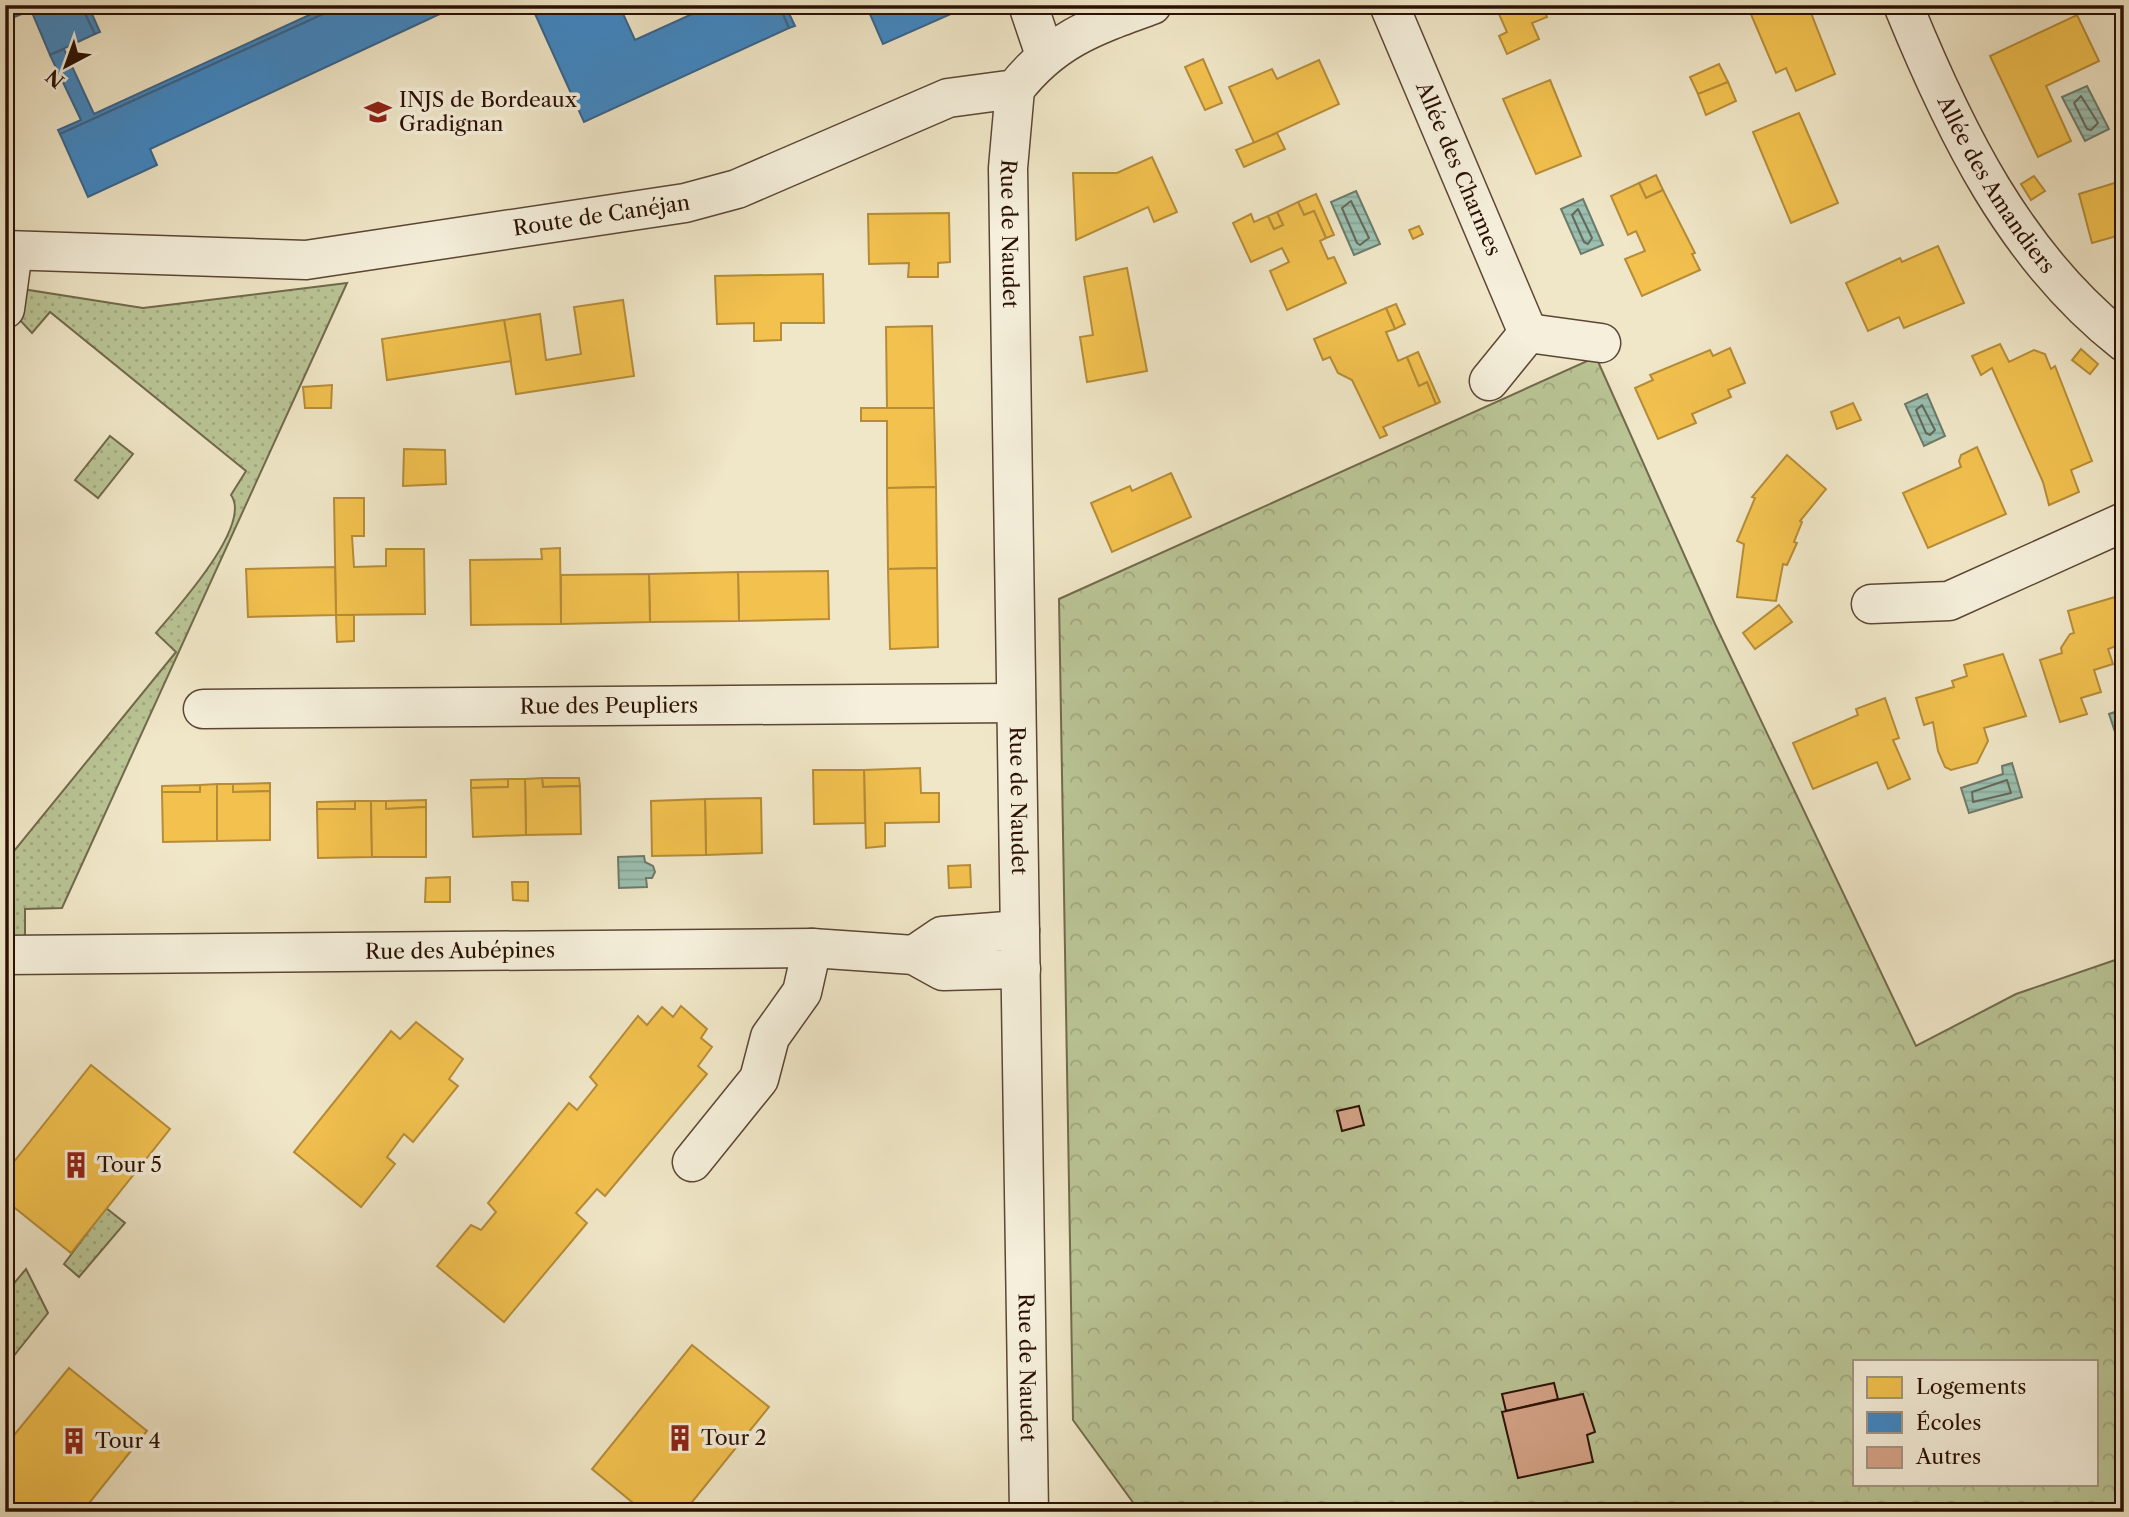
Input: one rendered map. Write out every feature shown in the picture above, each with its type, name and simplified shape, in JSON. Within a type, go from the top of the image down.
[{"type":"street","points":[[1028,5],[1045,55]]},
{"type":"street","points":[[1014,89],[1045,55],[1089,28],[1152,5]]},
{"type":"street","name":"Allée des Charmes","points":[[1389,5],[1528,333]]},
{"type":"street","name":"Allée des Amandiers","points":[[1914,9],[1968,150],[1994,197],[2025,239],[2064,284],[2105,327],[2124,342]]},
{"type":"street","name":"Route de Canéjan","points":[[9,251],[306,260],[685,203],[737,189],[948,98],[1014,89]]},
{"type":"street","name":"Rue de Naudet","points":[[1014,89],[1008,168],[1029,1512]]},
{"type":"street","points":[[5,309],[9,251]]},
{"type":"street","points":[[1489,381],[1528,333],[1601,343]]},
{"type":"street","points":[[1871,604],[1949,601],[2124,522]]},
{"type":"street","name":"Rue des Peupliers","points":[[203,709],[1016,703]]},
{"type":"street","points":[[914,955],[942,936],[1020,930]]},
{"type":"street","points":[[692,1162],[759,1079],[770,1037],[802,992],[812,948]]},
{"type":"street","name":"Rue des Aubépines","points":[[5,955],[812,948],[914,955],[943,971],[1021,969]]},
{"type":"green space","points":[[347,283],[62,908],[25,909],[25,939],[5,939],[5,862],[176,652],[156,633],[194,587],[222,546],[235,509],[231,495],[246,471],[50,312],[32,333],[17,317],[22,289],[143,308]]},
{"type":"green space","points":[[1596,357],[1715,624],[1916,1046],[2016,994],[2124,957],[2124,1512],[1140,1512],[1073,1420],[1059,599]]},
{"type":"green space","points":[[110,436],[133,454],[98,498],[75,480]]},
{"type":"green space","points":[[106,1208],[125,1223],[79,1277],[64,1264]]},
{"type":"green space","points":[[26,1269],[48,1313],[5,1367],[5,1294]]},
{"type":"water","points":[[2087,86],[2109,129],[2085,141],[2062,97]]},
{"type":"water","points":[[1356,191],[1380,244],[1354,255],[1331,202]]},
{"type":"water","points":[[1583,199],[1603,245],[1581,254],[1561,209]]},
{"type":"water","points":[[1927,394],[1945,436],[1924,446],[1905,404]]},
{"type":"water","points":[[2124,709],[2124,759],[2109,714]]},
{"type":"water","points":[[2012,763],[2022,797],[1969,813],[1961,788],[2003,774],[2002,766]]},
{"type":"water","points":[[644,856],[645,862],[653,866],[655,872],[652,878],[646,878],[647,887],[619,888],[618,857]]},
{"type":"building: Logements","points":[[1495,5],[1542,5],[1547,17],[1532,23],[1539,39],[1507,54],[1499,36],[1507,32]]},
{"type":"building: Logements","points":[[1747,5],[1797,5],[1800,11],[1809,8],[1835,74],[1796,91],[1786,68],[1776,73]]},
{"type":"building: Logements","points":[[2077,15],[2099,61],[2046,86],[2071,141],[2038,157],[1990,56]]},
{"type":"building: Logements","points":[[1203,59],[1222,103],[1205,110],[1185,67]]},
{"type":"building: Logements","points":[[1319,60],[1339,104],[1254,143],[1229,87],[1272,69],[1277,79]]},
{"type":"building: Logements","points":[[1719,64],[1728,82],[1698,94],[1690,77]]},
{"type":"building: Logements","points":[[1550,80],[1581,156],[1536,174],[1503,99]]},
{"type":"building: Logements","points":[[1728,82],[1736,101],[1706,115],[1698,94]]},
{"type":"building: Logements","points":[[1799,113],[1838,203],[1791,223],[1753,132]]},
{"type":"building: Logements","points":[[1277,133],[1285,149],[1244,167],[1236,150]]},
{"type":"building: Logements","points":[[1152,157],[1177,212],[1154,222],[1148,207],[1076,240],[1073,173],[1117,173]]},
{"type":"building: Logements","points":[[1656,175],[1663,190],[1646,198],[1639,183]]},
{"type":"building: Logements","points":[[2034,176],[2045,191],[2031,200],[2021,184]]},
{"type":"building: Logements","points":[[2124,180],[2124,234],[2092,243],[2079,194]]},
{"type":"building: Logements","points":[[1639,183],[1646,198],[1663,190],[1695,253],[1692,254],[1700,270],[1642,296],[1625,259],[1645,251],[1636,231],[1628,235],[1611,196]]},
{"type":"building: Logements","points":[[1316,194],[1334,235],[1326,238],[1314,211],[1304,215],[1298,202]]},
{"type":"building: Logements","points":[[1298,202],[1304,215],[1314,211],[1326,238],[1320,241],[1328,259],[1334,257],[1346,283],[1287,310],[1270,271],[1289,262],[1282,248],[1251,262],[1233,223],[1251,214],[1254,222],[1268,216],[1274,229],[1283,225],[1277,212]]},
{"type":"building: Logements","points":[[1277,212],[1283,225],[1274,229],[1268,216]]},
{"type":"building: Logements","points":[[949,213],[950,262],[938,263],[938,277],[908,277],[909,263],[869,264],[868,214]]},
{"type":"building: Logements","points":[[1419,226],[1423,234],[1413,239],[1409,230]]},
{"type":"building: Logements","points":[[1938,246],[1964,303],[1904,328],[1899,317],[1868,331],[1846,283],[1900,258],[1902,262]]},
{"type":"building: Logements","points":[[1127,268],[1147,371],[1087,382],[1080,337],[1093,335],[1084,277]]},
{"type":"building: Logements","points":[[823,274],[824,323],[781,323],[781,340],[754,341],[754,323],[717,324],[715,276]]},
{"type":"building: Logements","points":[[623,300],[634,376],[516,394],[504,320],[540,314],[546,360],[581,354],[574,307]]},
{"type":"building: Logements","points":[[1396,304],[1405,324],[1395,329],[1386,308]]},
{"type":"building: Logements","points":[[1386,308],[1395,329],[1386,332],[1398,361],[1407,357],[1419,386],[1427,382],[1436,404],[1383,427],[1387,435],[1380,438],[1352,380],[1338,373],[1330,357],[1323,360],[1314,339]]},
{"type":"building: Logements","points":[[504,320],[511,361],[387,380],[382,339]]},
{"type":"building: Logements","points":[[932,326],[934,408],[887,408],[886,327]]},
{"type":"building: Logements","points":[[2000,344],[2009,362],[2034,350],[2045,354],[2051,369],[2055,366],[2092,461],[2071,470],[2079,492],[2049,505],[2043,482],[1992,368],[1981,375],[1972,356]]},
{"type":"building: Logements","points":[[1730,348],[1745,383],[1728,390],[1731,397],[1692,414],[1696,423],[1658,439],[1635,388],[1653,380],[1650,375],[1710,350],[1713,356]]},
{"type":"building: Logements","points":[[2081,349],[2098,364],[2090,374],[2072,360]]},
{"type":"building: Logements","points":[[1418,352],[1440,402],[1436,404],[1427,382],[1419,386],[1407,357]]},
{"type":"building: Logements","points":[[332,385],[331,408],[305,408],[303,387]]},
{"type":"building: Logements","points":[[1853,403],[1861,420],[1837,429],[1831,412]]},
{"type":"building: Logements","points":[[861,408],[934,408],[936,487],[887,488],[887,421],[861,421]]},
{"type":"building: Logements","points":[[1977,447],[2006,514],[1928,548],[1903,493],[1961,467],[1961,455]]},
{"type":"building: Logements","points":[[404,449],[445,450],[446,484],[403,486]]},
{"type":"building: Logements","points":[[1787,455],[1826,489],[1800,521],[1802,522],[1794,542],[1797,543],[1787,565],[1783,564],[1776,601],[1737,597],[1744,544],[1737,541],[1755,498],[1752,497]]},
{"type":"building: Logements","points":[[1171,473],[1191,517],[1112,552],[1091,503],[1130,486],[1132,491]]},
{"type":"building: Logements","points":[[936,487],[937,568],[888,569],[887,488]]},
{"type":"building: Logements","points":[[334,498],[364,498],[364,536],[352,536],[354,567],[386,566],[386,549],[424,549],[425,614],[336,615]]},
{"type":"building: Logements","points":[[560,548],[561,624],[471,625],[470,560],[542,559],[541,549]]},
{"type":"building: Logements","points":[[335,567],[336,615],[248,617],[246,569]]},
{"type":"building: Logements","points":[[937,568],[938,647],[890,649],[888,569]]},
{"type":"building: Logements","points":[[828,571],[829,619],[739,621],[738,572]]},
{"type":"building: Logements","points":[[738,572],[739,621],[650,622],[649,574]]},
{"type":"building: Logements","points":[[649,574],[650,622],[561,624],[561,575]]},
{"type":"building: Logements","points":[[2115,597],[2124,624],[2124,643],[2108,649],[2113,664],[2094,670],[2101,692],[2081,698],[2087,714],[2060,722],[2040,660],[2062,653],[2061,648],[2070,634],[2074,633],[2068,611]]},
{"type":"building: Logements","points":[[1779,605],[1792,622],[1755,649],[1743,633]]},
{"type":"building: Logements","points":[[336,615],[354,615],[354,641],[337,642]]},
{"type":"building: Logements","points":[[2003,654],[2026,716],[1984,728],[1988,741],[1977,763],[1951,770],[1945,767],[1938,751],[1933,722],[1924,725],[1916,698],[1954,687],[1952,681],[1967,676],[1964,665]]},
{"type":"building: Logements","points":[[1885,698],[1899,738],[1893,740],[1910,779],[1888,789],[1877,762],[1813,789],[1793,743],[1858,715],[1856,709]]},
{"type":"building: Logements","points":[[920,768],[921,793],[939,793],[939,822],[885,823],[885,846],[866,848],[864,770]]},
{"type":"building: Logements","points":[[813,770],[864,770],[865,823],[814,824]]},
{"type":"building: Logements","points":[[542,778],[579,778],[580,786],[543,787]]},
{"type":"building: Logements","points":[[542,778],[543,787],[580,786],[581,834],[526,835],[525,779]]},
{"type":"building: Logements","points":[[508,779],[508,787],[471,788],[471,780]]},
{"type":"building: Logements","points":[[508,779],[525,779],[526,835],[473,837],[471,788],[508,787]]},
{"type":"building: Logements","points":[[270,783],[270,791],[233,792],[233,784]]},
{"type":"building: Logements","points":[[217,784],[217,841],[163,842],[162,792],[200,792],[200,785]]},
{"type":"building: Logements","points":[[217,784],[233,784],[233,792],[270,791],[270,840],[217,841]]},
{"type":"building: Logements","points":[[200,785],[200,792],[162,792],[162,786]]},
{"type":"building: Logements","points":[[761,798],[762,853],[706,855],[705,799]]},
{"type":"building: Logements","points":[[705,799],[706,855],[652,856],[651,801]]},
{"type":"building: Logements","points":[[426,800],[426,807],[386,809],[386,801]]},
{"type":"building: Logements","points":[[355,801],[355,809],[317,809],[317,802]]},
{"type":"building: Logements","points":[[355,801],[371,801],[372,857],[318,858],[317,809],[355,809]]},
{"type":"building: Logements","points":[[371,801],[386,801],[386,809],[426,807],[426,857],[372,857]]},
{"type":"building: Logements","points":[[970,865],[971,887],[949,888],[948,866]]},
{"type":"building: Logements","points":[[450,877],[450,902],[425,902],[426,878]]},
{"type":"building: Logements","points":[[512,882],[528,882],[528,901],[513,900]]},
{"type":"building: Logements","points":[[681,1006],[707,1029],[701,1038],[712,1047],[698,1066],[707,1074],[605,1196],[597,1189],[576,1213],[587,1223],[504,1322],[437,1266],[471,1225],[481,1230],[496,1212],[488,1203],[569,1103],[577,1110],[597,1085],[590,1077],[638,1016],[647,1025],[662,1007],[673,1017]]},
{"type":"building: Logements","points":[[416,1022],[463,1059],[449,1079],[458,1086],[413,1142],[404,1134],[387,1157],[395,1164],[361,1207],[294,1152],[391,1031],[400,1039]]},
{"type":"building: Logements","name":"Tour 5","points":[[91,1065],[170,1129],[71,1253],[5,1200],[5,1173]]},
{"type":"building: Logements","name":"Tour 2","points":[[692,1345],[769,1407],[684,1512],[644,1512],[592,1469]]},
{"type":"building: Logements","name":"Tour 4","points":[[69,1368],[147,1431],[82,1512],[5,1512],[5,1446]]},
{"type":"building: Écoles","points":[[5,5],[81,5],[95,34],[50,55],[31,10],[5,21]]},
{"type":"building: Écoles","points":[[81,5],[88,5],[100,32],[95,34]]},
{"type":"building: Écoles","points":[[331,5],[343,5],[60,134],[58,130],[81,120],[50,55],[64,49],[94,114]]},
{"type":"building: Écoles","points":[[343,5],[459,5],[150,149],[157,165],[88,197],[60,134]]},
{"type":"building: Écoles","points":[[531,5],[619,5],[635,40],[712,5],[779,5],[789,28],[584,122]]},
{"type":"building: Écoles","points":[[779,5],[785,5],[795,26],[789,28]]},
{"type":"building: Écoles","points":[[866,5],[971,5],[883,44]]},
{"type":"building: Autres","points":[[1359,1106],[1364,1125],[1342,1131],[1337,1111]]},
{"type":"building: Autres","points":[[1554,1383],[1558,1399],[1506,1411],[1502,1394]]},
{"type":"building: Autres","points":[[1583,1394],[1595,1432],[1587,1435],[1593,1462],[1518,1478],[1502,1412]]},
{"type":"place","name":"INJS de Bordeaux Gradignan","points":[[378,112]]},
{"type":"place","name":"Tour 5","points":[[76,1165]]},
{"type":"place","name":"Tour 2","points":[[680,1438]]},
{"type":"place","name":"Tour 4","points":[[74,1441]]}]
